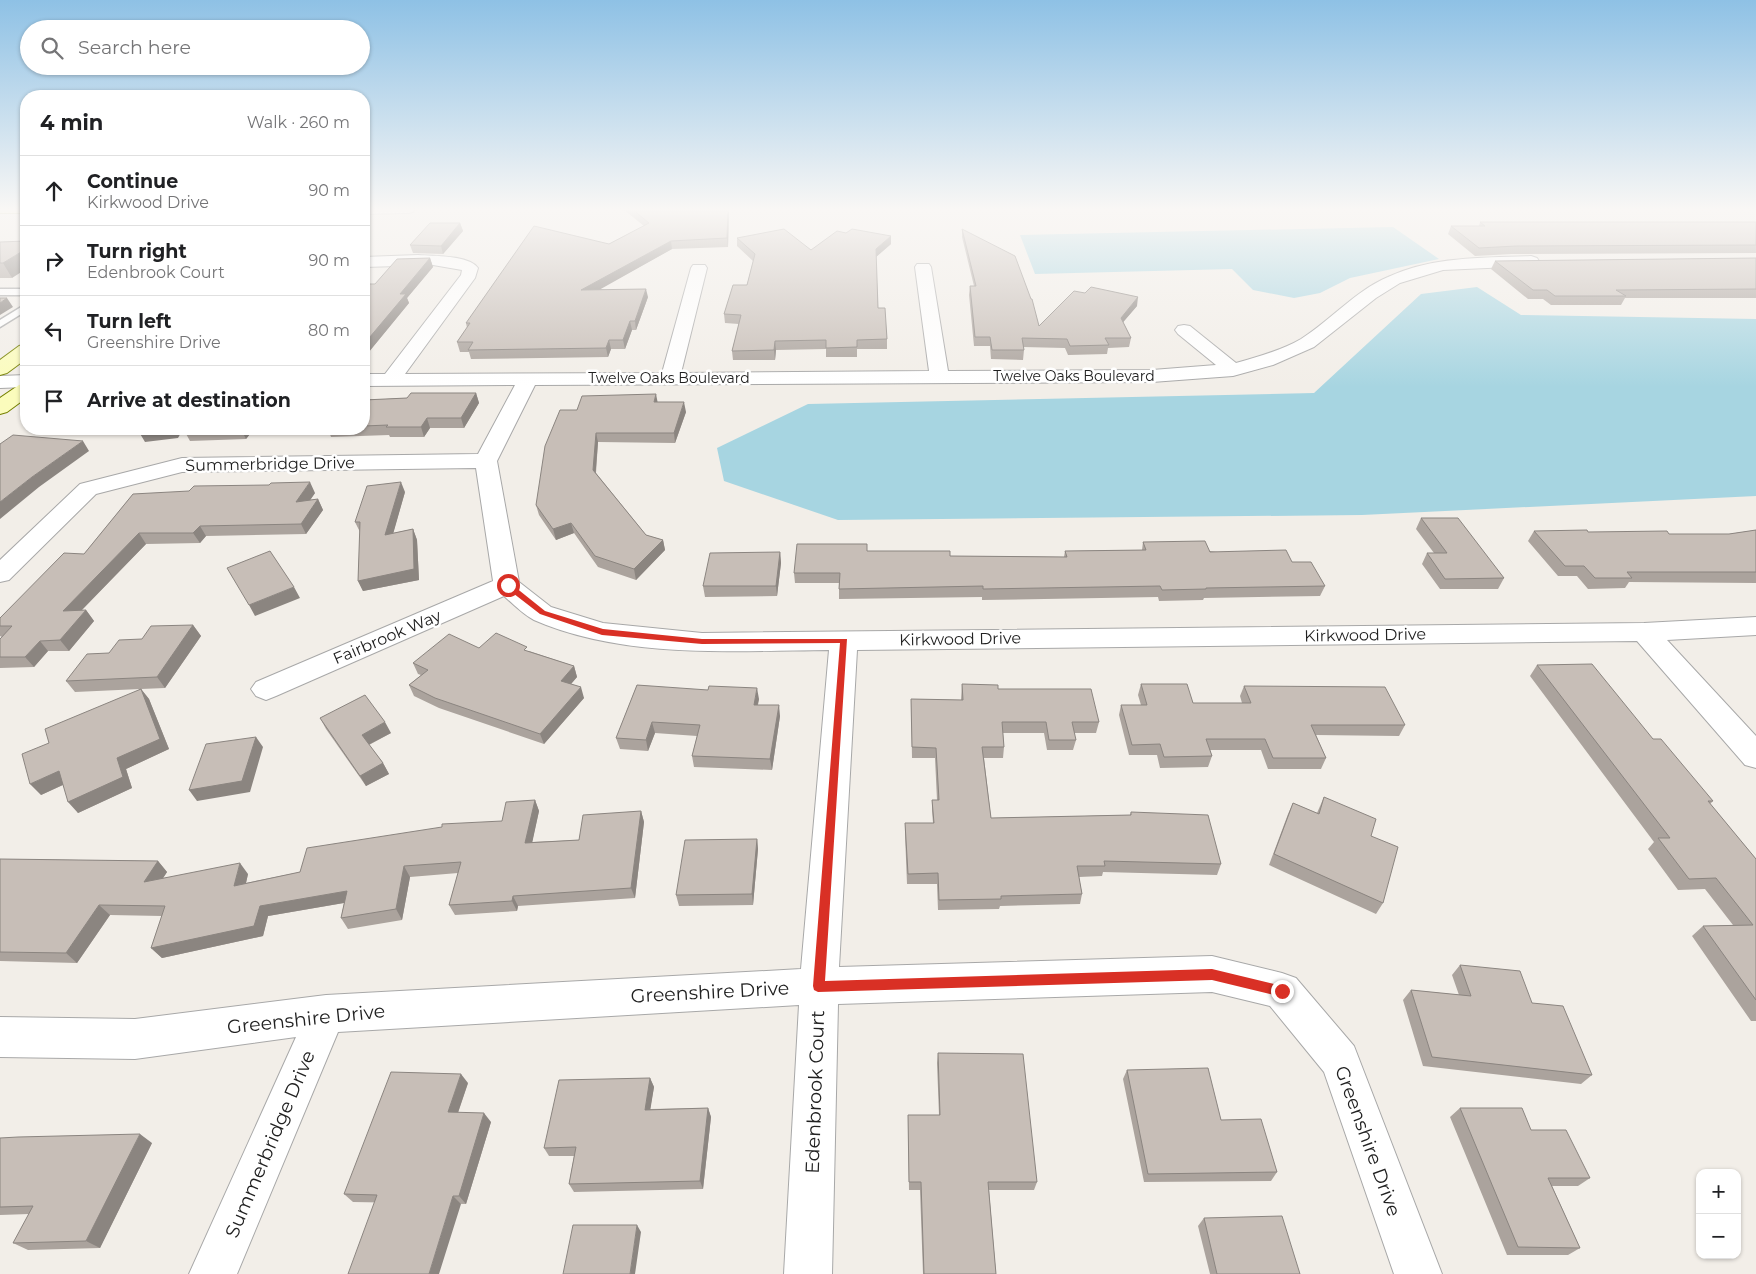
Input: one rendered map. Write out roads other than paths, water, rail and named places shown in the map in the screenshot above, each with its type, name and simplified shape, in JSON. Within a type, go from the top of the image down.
[{"type":"main road","points":[[0,369],[20,354]]},
{"type":"main road","points":[[0,408],[20,393]]},
{"type":"street","points":[[391,379],[469,275],[470,268]]},
{"type":"street","points":[[670,378],[699,268]]},
{"type":"street","points":[[923,268],[939,377]]},
{"type":"street","name":"Twelve Oaks Boulevard","points":[[370,380],[1152,376],[1233,370],[1266,361],[1307,343],[1370,294],[1394,280],[1430,268]]},
{"type":"street","points":[[1184,330],[1233,370]]},
{"type":"street","points":[[508,585],[486,461],[528,379]]},
{"type":"street","points":[[0,382],[20,381]]},
{"type":"street","name":"Summerbridge Drive","points":[[0,574],[88,489],[182,465],[486,461]]},
{"type":"street","name":"Kirkwood Drive","points":[[508,585],[542,613],[602,632],[702,642],[1644,632]]},
{"type":"street","name":"Fairbrook Way","points":[[266,690],[508,585]]},
{"type":"street","points":[[1644,632],[1756,626]]},
{"type":"street","points":[[1644,632],[1756,756]]},
{"type":"street","name":"Edenbrook Court","points":[[808,1274],[818,986],[844,640]]},
{"type":"street","name":"Greenshire Drive","points":[[0,1037],[135,1040],[326,1014],[818,986],[1212,974],[1282,991],[1340,1060],[1418,1274]]},
{"type":"street","name":"Summerbridge Drive","points":[[213,1274],[326,1014]]},
{"type":"lane","points":[[0,292],[20,292]]},
{"type":"lane","points":[[0,299],[20,299]]},
{"type":"lane","points":[[0,324],[20,311]]},
{"type":"water","points":[[1033,268],[1395,268],[1350,278],[1320,293],[1294,298],[1253,290],[1232,269],[1035,274]]},
{"type":"water","points":[[1477,287],[1521,315],[1756,319],[1756,496],[1362,515],[838,520],[724,481],[717,448],[808,404],[1314,393],[1421,294]]}]
